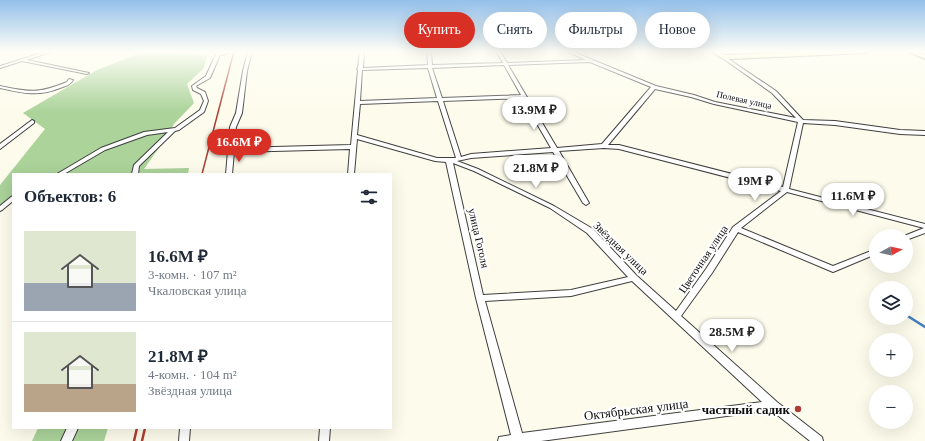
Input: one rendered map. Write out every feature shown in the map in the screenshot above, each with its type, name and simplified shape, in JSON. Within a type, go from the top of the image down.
[{"type":"street","points":[[80,72],[87,73]]},
{"type":"street","points":[[62,173],[104,149],[146,133],[173,130],[182,126],[205,107],[205,97],[195,89],[194,86],[208,77],[210,72]]},
{"type":"street","points":[[229,173],[233,127],[239,113],[245,72]]},
{"type":"street","points":[[351,173],[359,72]]},
{"type":"street","points":[[431,72],[459,159]]},
{"type":"street","points":[[510,72],[586,203]]},
{"type":"street","name":"Полевая улица","points":[[616,72],[654,87],[714,103],[801,121],[835,123],[900,132],[925,133]]},
{"type":"street","points":[[744,72],[774,92],[801,121],[786,190]]},
{"type":"street","points":[[0,87],[32,94],[53,90],[72,80]]},
{"type":"street","points":[[604,146],[654,87]]},
{"type":"street","points":[[357,103],[524,96]]},
{"type":"street","points":[[1,145],[32,122]]},
{"type":"street","points":[[136,173],[136,166],[173,130]]},
{"type":"street","name":"Звёздная улица","points":[[354,136],[437,160],[449,160],[476,170],[552,207],[577,223],[590,232],[634,278],[773,406],[818,441]]},
{"type":"street","points":[[449,160],[471,156],[555,151],[604,146],[620,147],[925,226]]},
{"type":"street","points":[[231,150],[354,147]]},
{"type":"street","name":"улица Гоголя","points":[[449,160],[480,298],[518,439]]},
{"type":"street","name":"Цветочная улица","points":[[676,317],[709,271],[736,229],[786,190]]},
{"type":"street","points":[[0,209],[12,199]]},
{"type":"street","points":[[736,229],[833,268],[869,254]]},
{"type":"street","points":[[913,235],[925,230]]},
{"type":"street","points":[[480,298],[571,293],[634,278]]},
{"type":"street","name":"Октябрьская улица","points":[[503,441],[773,406]]},
{"type":"street","points":[[66,441],[72,429]]},
{"type":"street","points":[[184,441],[185,429]]},
{"type":"street","points":[[324,441],[325,429]]},
{"type":"green space","points":[[94,72],[200,72],[187,84],[194,103],[174,124],[144,169],[189,168],[188,173],[12,173],[12,203],[0,205],[0,185],[45,129],[23,113]]},
{"type":"green space","points":[[38,429],[108,429],[104,441],[32,441]]},
{"type":"waterway","points":[[913,319],[925,327]]},
{"type":"railway","points":[[202,173],[229,72]]},
{"type":"railway","points":[[134,441],[137,429]]},
{"type":"railway","points":[[142,441],[145,429]]},
{"type":"place","name":"частный садик","points":[[798,409]]}]
